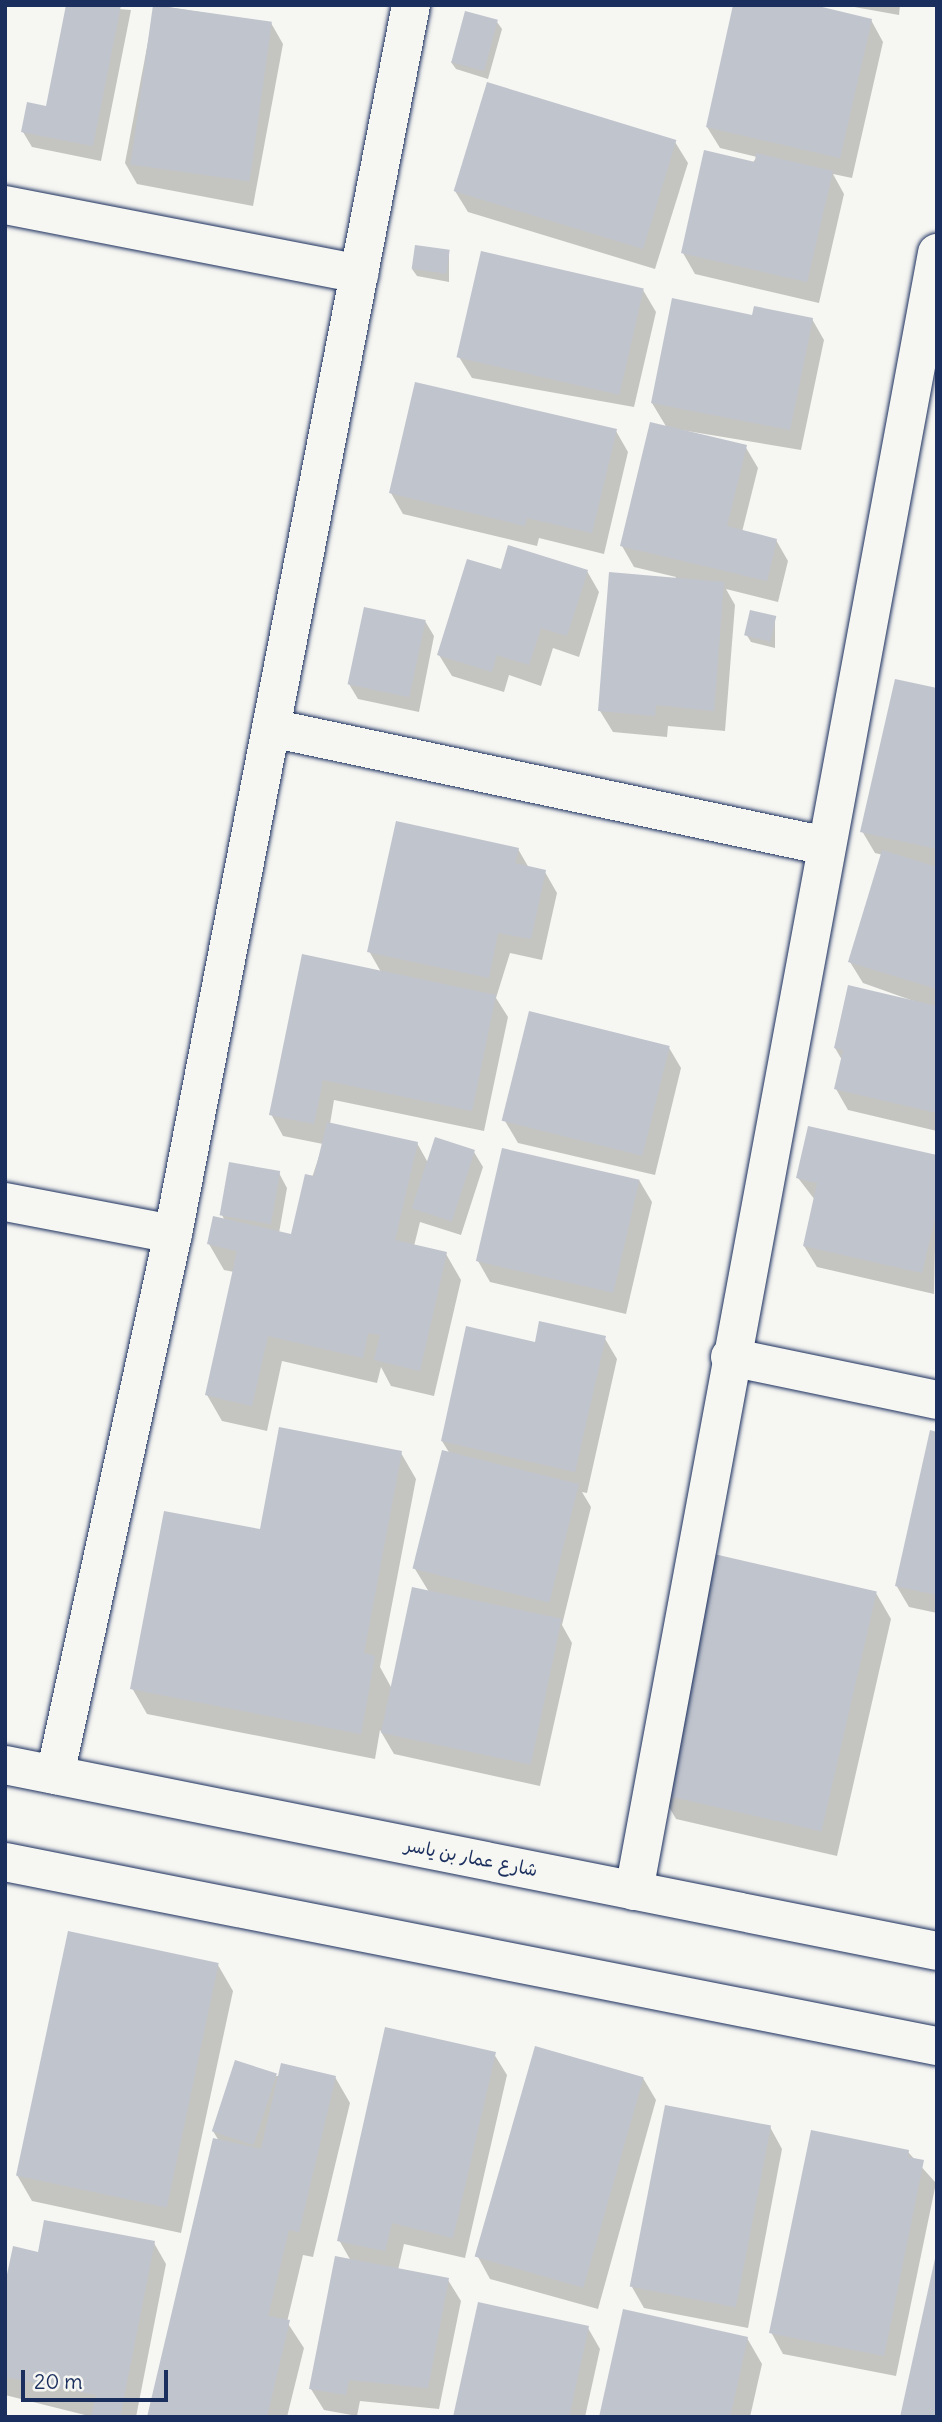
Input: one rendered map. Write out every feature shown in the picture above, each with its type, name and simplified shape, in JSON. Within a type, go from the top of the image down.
[{"type":"street","points":[[55,1775],[173,1234],[411,5]]},
{"type":"street","points":[[5,205],[359,274]]},
{"type":"street","points":[[634,1891],[730,1357],[937,253]]},
{"type":"street","points":[[271,728],[826,846]]},
{"type":"street","points":[[5,1202],[173,1234]]},
{"type":"street","points":[[730,1357],[937,1400]]},
{"type":"street","name":"شارع عمار بن ياسر","points":[[5,1765],[937,1951]]},
{"type":"street","points":[[5,1862],[937,2046]]},
{"type":"building","points":[[66,5],[121,5],[93,146],[21,132],[27,102],[46,106]]},
{"type":"building","points":[[153,5],[272,22],[249,181],[131,164]]},
{"type":"building","points":[[733,5],[814,5],[872,19],[840,158],[706,127]]},
{"type":"building","points":[[465,11],[498,20],[484,71],[451,62]]},
{"type":"building","points":[[487,82],[676,140],[643,249],[454,191]]},
{"type":"building","points":[[704,150],[755,162],[756,153],[833,171],[807,282],[681,253]]},
{"type":"building","points":[[415,245],[450,250],[446,274],[412,269]]},
{"type":"building","points":[[481,251],[644,289],[619,395],[456,357]]},
{"type":"building","points":[[672,298],[752,315],[754,306],[813,318],[790,430],[651,403]]},
{"type":"building","points":[[415,382],[617,429],[592,533],[527,518],[525,526],[389,493]]},
{"type":"building","points":[[650,422],[747,445],[727,526],[777,539],[767,581],[620,546]]},
{"type":"building","points":[[508,545],[588,570],[567,636],[541,628],[529,665],[497,655],[492,672],[437,655],[467,559],[501,569]]},
{"type":"building","points":[[609,572],[724,582],[714,711],[656,705],[655,716],[598,711]]},
{"type":"building","points":[[364,607],[426,620],[409,697],[348,684]]},
{"type":"building","points":[[750,610],[776,616],[770,641],[744,635]]},
{"type":"building","points":[[895,679],[937,688],[937,849],[860,832]]},
{"type":"building","points":[[396,821],[519,848],[515,863],[546,870],[531,939],[498,933],[489,978],[367,952]]},
{"type":"building","points":[[882,850],[937,867],[937,989],[848,962]]},
{"type":"building","points":[[302,954],[496,995],[472,1111],[323,1080],[314,1124],[269,1115]]},
{"type":"building","points":[[848,985],[937,1006],[937,1113],[834,1089],[843,1050],[834,1048]]},
{"type":"building","points":[[529,1011],[670,1046],[642,1156],[502,1121]]},
{"type":"building","points":[[327,1122],[418,1142],[395,1240],[447,1252],[420,1371],[374,1360],[380,1335],[368,1333],[363,1358],[268,1336],[252,1406],[205,1395],[237,1251],[207,1244],[213,1216],[291,1234],[305,1174],[314,1176]]},
{"type":"building","points":[[808,1126],[937,1155],[937,1209],[922,1273],[803,1246],[817,1183],[796,1178]]},
{"type":"building","points":[[435,1137],[475,1150],[452,1221],[412,1208]]},
{"type":"building","points":[[502,1148],[639,1180],[613,1293],[476,1261]]},
{"type":"building","points":[[229,1162],[280,1171],[271,1224],[220,1215]]},
{"type":"building","points":[[539,1321],[606,1336],[575,1472],[441,1441],[466,1326],[535,1342]]},
{"type":"building","points":[[279,1427],[402,1451],[364,1653],[375,1656],[361,1734],[130,1689],[164,1511],[260,1529]]},
{"type":"building","points":[[930,1430],[937,1432],[937,1595],[895,1586]]},
{"type":"building","points":[[442,1450],[579,1484],[549,1602],[412,1568]]},
{"type":"building","points":[[714,1554],[877,1592],[821,1831],[659,1794]]},
{"type":"building","points":[[412,1587],[562,1619],[531,1765],[381,1733]]},
{"type":"building","points":[[68,1931],[219,1963],[167,2208],[16,2176]]},
{"type":"building","points":[[385,2027],[496,2052],[453,2238],[392,2223],[385,2251],[337,2241]]},
{"type":"building","points":[[535,2046],[644,2077],[583,2288],[475,2257]]},
{"type":"building","points":[[235,2060],[277,2074],[254,2145],[212,2131]]},
{"type":"building","points":[[281,2063],[336,2076],[299,2232],[289,2230],[268,2316],[290,2320],[267,2417],[147,2417],[213,2138],[261,2149]]},
{"type":"building","points":[[665,2105],[771,2126],[736,2307],[630,2287]]},
{"type":"building","points":[[811,2130],[909,2150],[908,2157],[924,2160],[884,2356],[769,2333]]},
{"type":"building","points":[[44,2220],[155,2241],[120,2417],[91,2417],[96,2395],[5,2377],[5,2284],[13,2246],[38,2252]]},
{"type":"building","points":[[936,2254],[937,2417],[900,2417]]},
{"type":"building","points":[[335,2256],[449,2278],[428,2388],[349,2380],[346,2395],[309,2389]]},
{"type":"building","points":[[478,2302],[589,2326],[569,2417],[453,2417]]},
{"type":"building","points":[[623,2309],[748,2337],[730,2417],[599,2417]]}]
